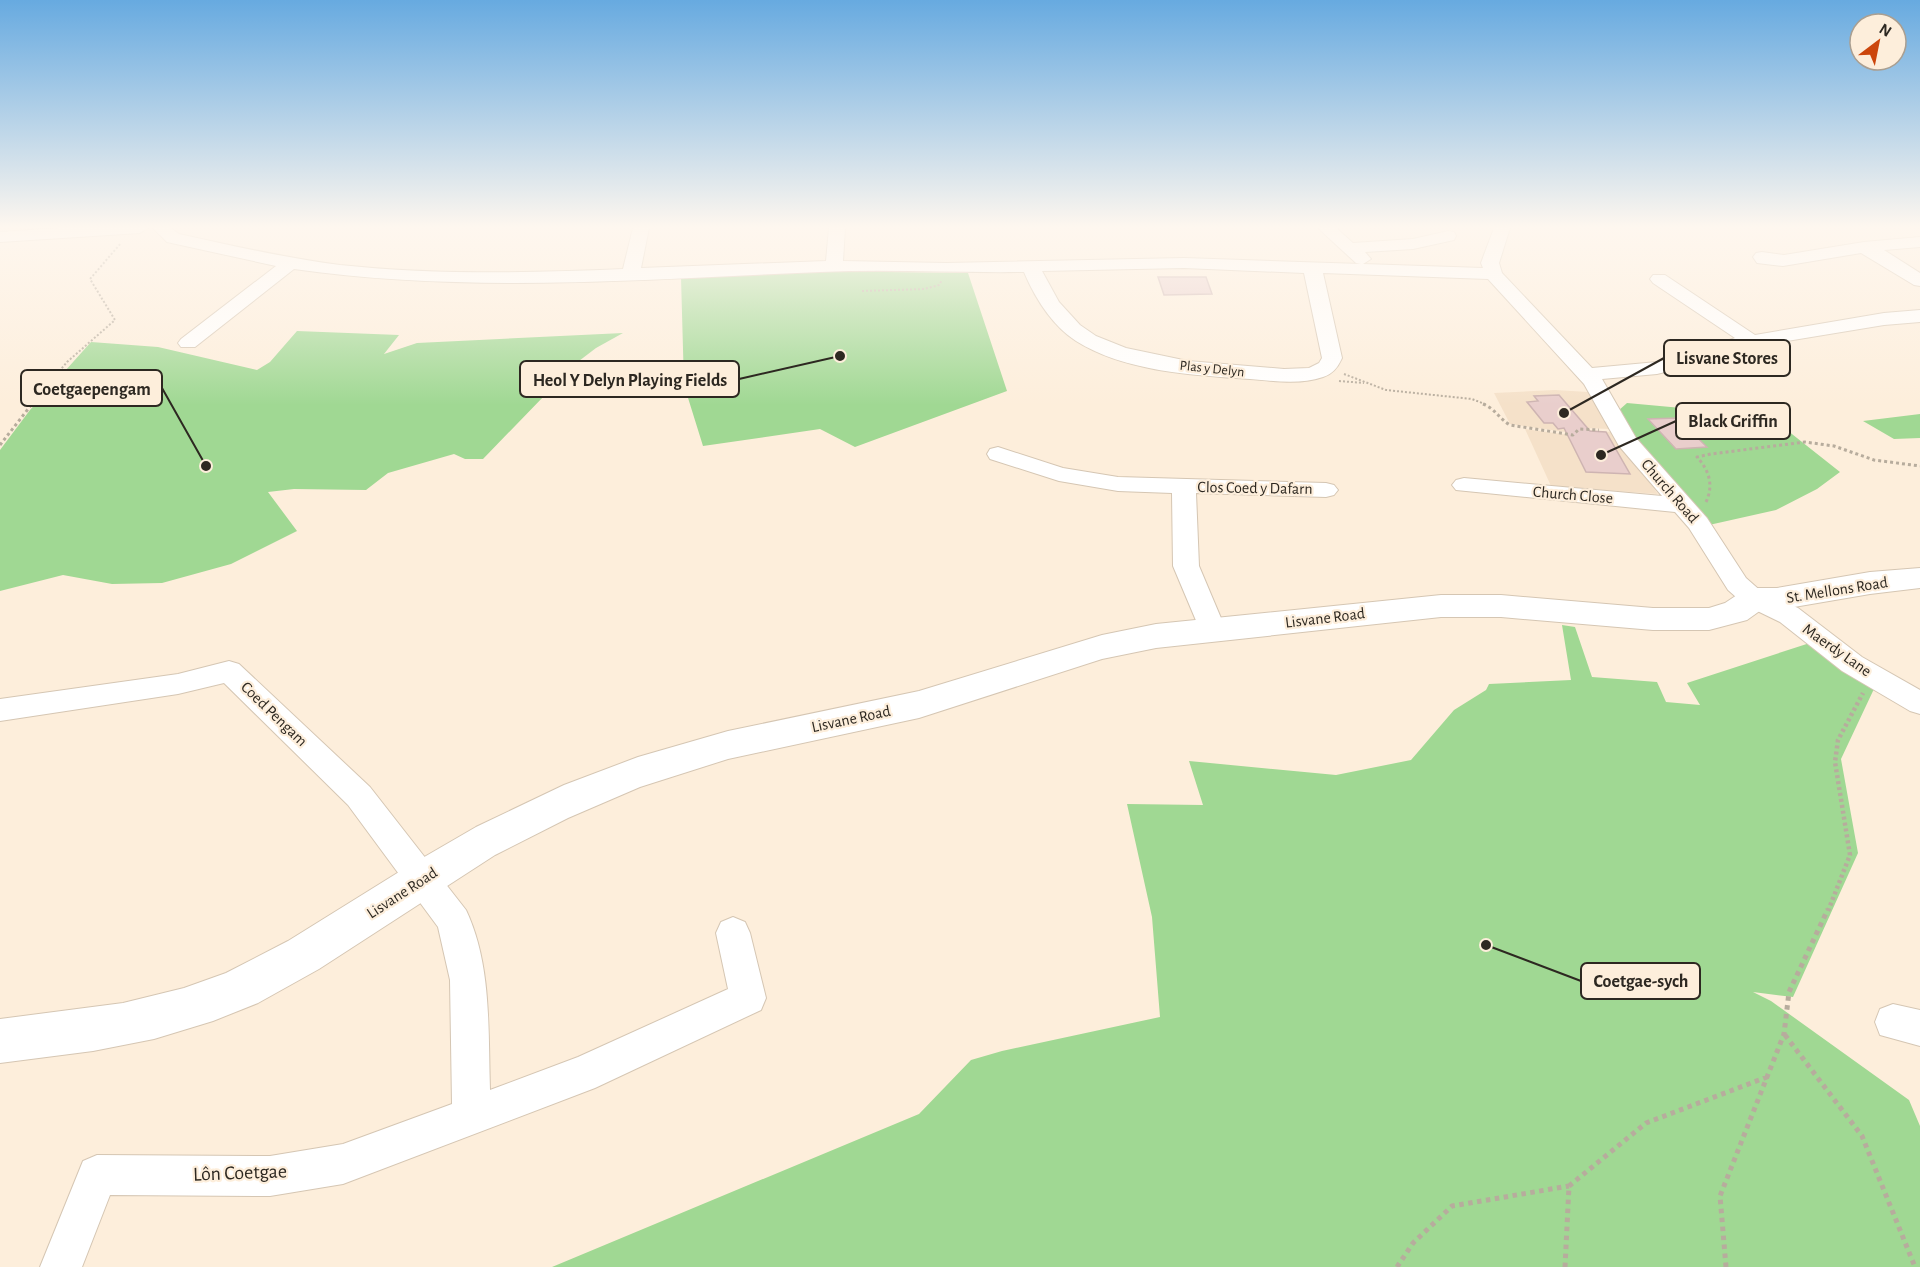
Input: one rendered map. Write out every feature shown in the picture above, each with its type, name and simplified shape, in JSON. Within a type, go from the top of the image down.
[{"type":"main road","name":"St. Mellons Road","points":[[1754,599],[1777,599],[1870,583],[1920,578]]},
{"type":"main road","name":"Lisvane Road","points":[[0,1041],[147,1020],[183,1010],[228,993],[280,969],[482,842],[558,805],[622,778],[701,752],[942,698],[1118,642],[1397,609],[1459,605],[1653,619],[1709,619],[1737,612],[1754,599]]},
{"type":"street","points":[[188,343],[259,287]]},
{"type":"street","name":"Plas y Delyn","points":[[1041,287],[1046,297],[1072,328],[1090,340],[1116,351],[1164,364],[1219,371],[1296,375],[1317,372],[1327,367]]},
{"type":"street","points":[[1317,287],[1332,353],[1327,367]]},
{"type":"street","name":"Church Road","points":[[1505,287],[1588,374],[1634,450],[1708,537],[1737,584],[1754,599]]},
{"type":"street","points":[[1671,287],[1752,340]]},
{"type":"street","points":[[1588,374],[1657,368],[1698,358],[1752,340],[1920,316]]},
{"type":"street","points":[[1690,318],[1752,340]]},
{"type":"street","name":"Clos Coed y Dafarn","points":[[998,454],[1035,468],[1084,480],[1184,487],[1326,490]]},
{"type":"street","name":"Church Close","points":[[1464,485],[1682,505]]},
{"type":"street","name":"Clos Coed y Dafarn","points":[[1184,487],[1186,566],[1213,630]]},
{"type":"street","name":"Maerdy Lane","points":[[1754,599],[1789,615],[1826,646],[1920,703]]},
{"type":"street","name":"Coed Pengam","points":[[0,710],[178,684],[229,671],[359,796],[422,879]]},
{"type":"street","points":[[422,879],[454,921],[468,980],[472,1117]]},
{"type":"street","name":"Lôn Coetgae","points":[[60,1267],[97,1175],[270,1176],[343,1164],[472,1117],[582,1075],[748,998],[733,933]]},
{"type":"path","points":[[0,445],[85,342],[115,320],[95,287]]},
{"type":"path","points":[[862,291],[924,290],[933,287]]},
{"type":"path","points":[[1327,367],[1386,390],[1472,399],[1494,408],[1504,422],[1510,425],[1574,435],[1579,429],[1600,430]]},
{"type":"path","points":[[1710,486],[1710,475],[1696,457],[1805,442],[1834,446],[1874,460],[1920,466]]},
{"type":"path","points":[[1726,1267],[1720,1196],[1784,1034],[1789,992],[1820,930],[1850,855],[1835,762],[1838,740],[1874,677]]},
{"type":"path","points":[[1784,1034],[1862,1136],[1915,1267]]},
{"type":"path","points":[[1396,1267],[1413,1243],[1452,1206],[1569,1186],[1646,1123],[1767,1077]]},
{"type":"path","points":[[1564,1267],[1569,1186]]},
{"type":"shaded area","points":[[1555,390],[1588,392],[1609,429],[1587,428],[1572,433],[1510,424],[1494,393]]},
{"type":"shaded area","points":[[1525,429],[1576,436],[1579,430],[1611,432],[1658,494],[1551,486]]},
{"type":"green space","points":[[681,287],[973,287],[1007,391],[855,447],[820,429],[703,446],[684,385]]},
{"type":"green space","points":[[297,331],[399,335],[384,354],[417,343],[623,333],[596,348],[575,364],[483,459],[465,459],[454,454],[388,473],[366,490],[294,489],[268,492],[297,531],[231,564],[162,583],[112,584],[63,575],[0,591],[0,450],[30,410],[91,342],[158,347],[257,370],[270,362]]},
{"type":"green space","points":[[1627,403],[1769,416],[1840,472],[1817,489],[1776,510],[1709,525],[1634,439],[1618,411]]},
{"type":"green space","points":[[1920,414],[1920,438],[1894,439],[1863,421]]},
{"type":"green space","points":[[1562,625],[1575,627],[1592,677],[1657,682],[1666,702],[1700,705],[1687,683],[1816,641],[1880,682],[1873,691],[1841,759],[1858,853],[1793,997],[1753,992],[1771,1001],[1909,1100],[1920,1126],[1920,1267],[552,1267],[919,1114],[971,1060],[1002,1051],[1160,1017],[1152,917],[1127,804],[1203,805],[1189,761],[1336,775],[1411,760],[1454,710],[1486,690],[1489,684],[1571,680]]},
{"type":"building","points":[[1161,287],[1210,287],[1212,294],[1164,295]]},
{"type":"building","points":[[1559,395],[1590,431],[1606,432],[1630,474],[1586,472],[1564,428],[1558,429],[1553,423],[1544,423],[1527,402],[1538,401],[1534,396]]},
{"type":"building","points":[[1677,418],[1707,447],[1676,449],[1648,419]]},
{"type":"place","name":"Heol Y Delyn Playing Fields","points":[[840,356]]},
{"type":"place","name":"Lisvane Stores","points":[[1564,413]]},
{"type":"place","name":"Black Griffin","points":[[1601,455]]},
{"type":"place","name":"Coetgaepengam","points":[[206,466]]},
{"type":"place","name":"Coetgae-sych","points":[[1486,945]]}]
